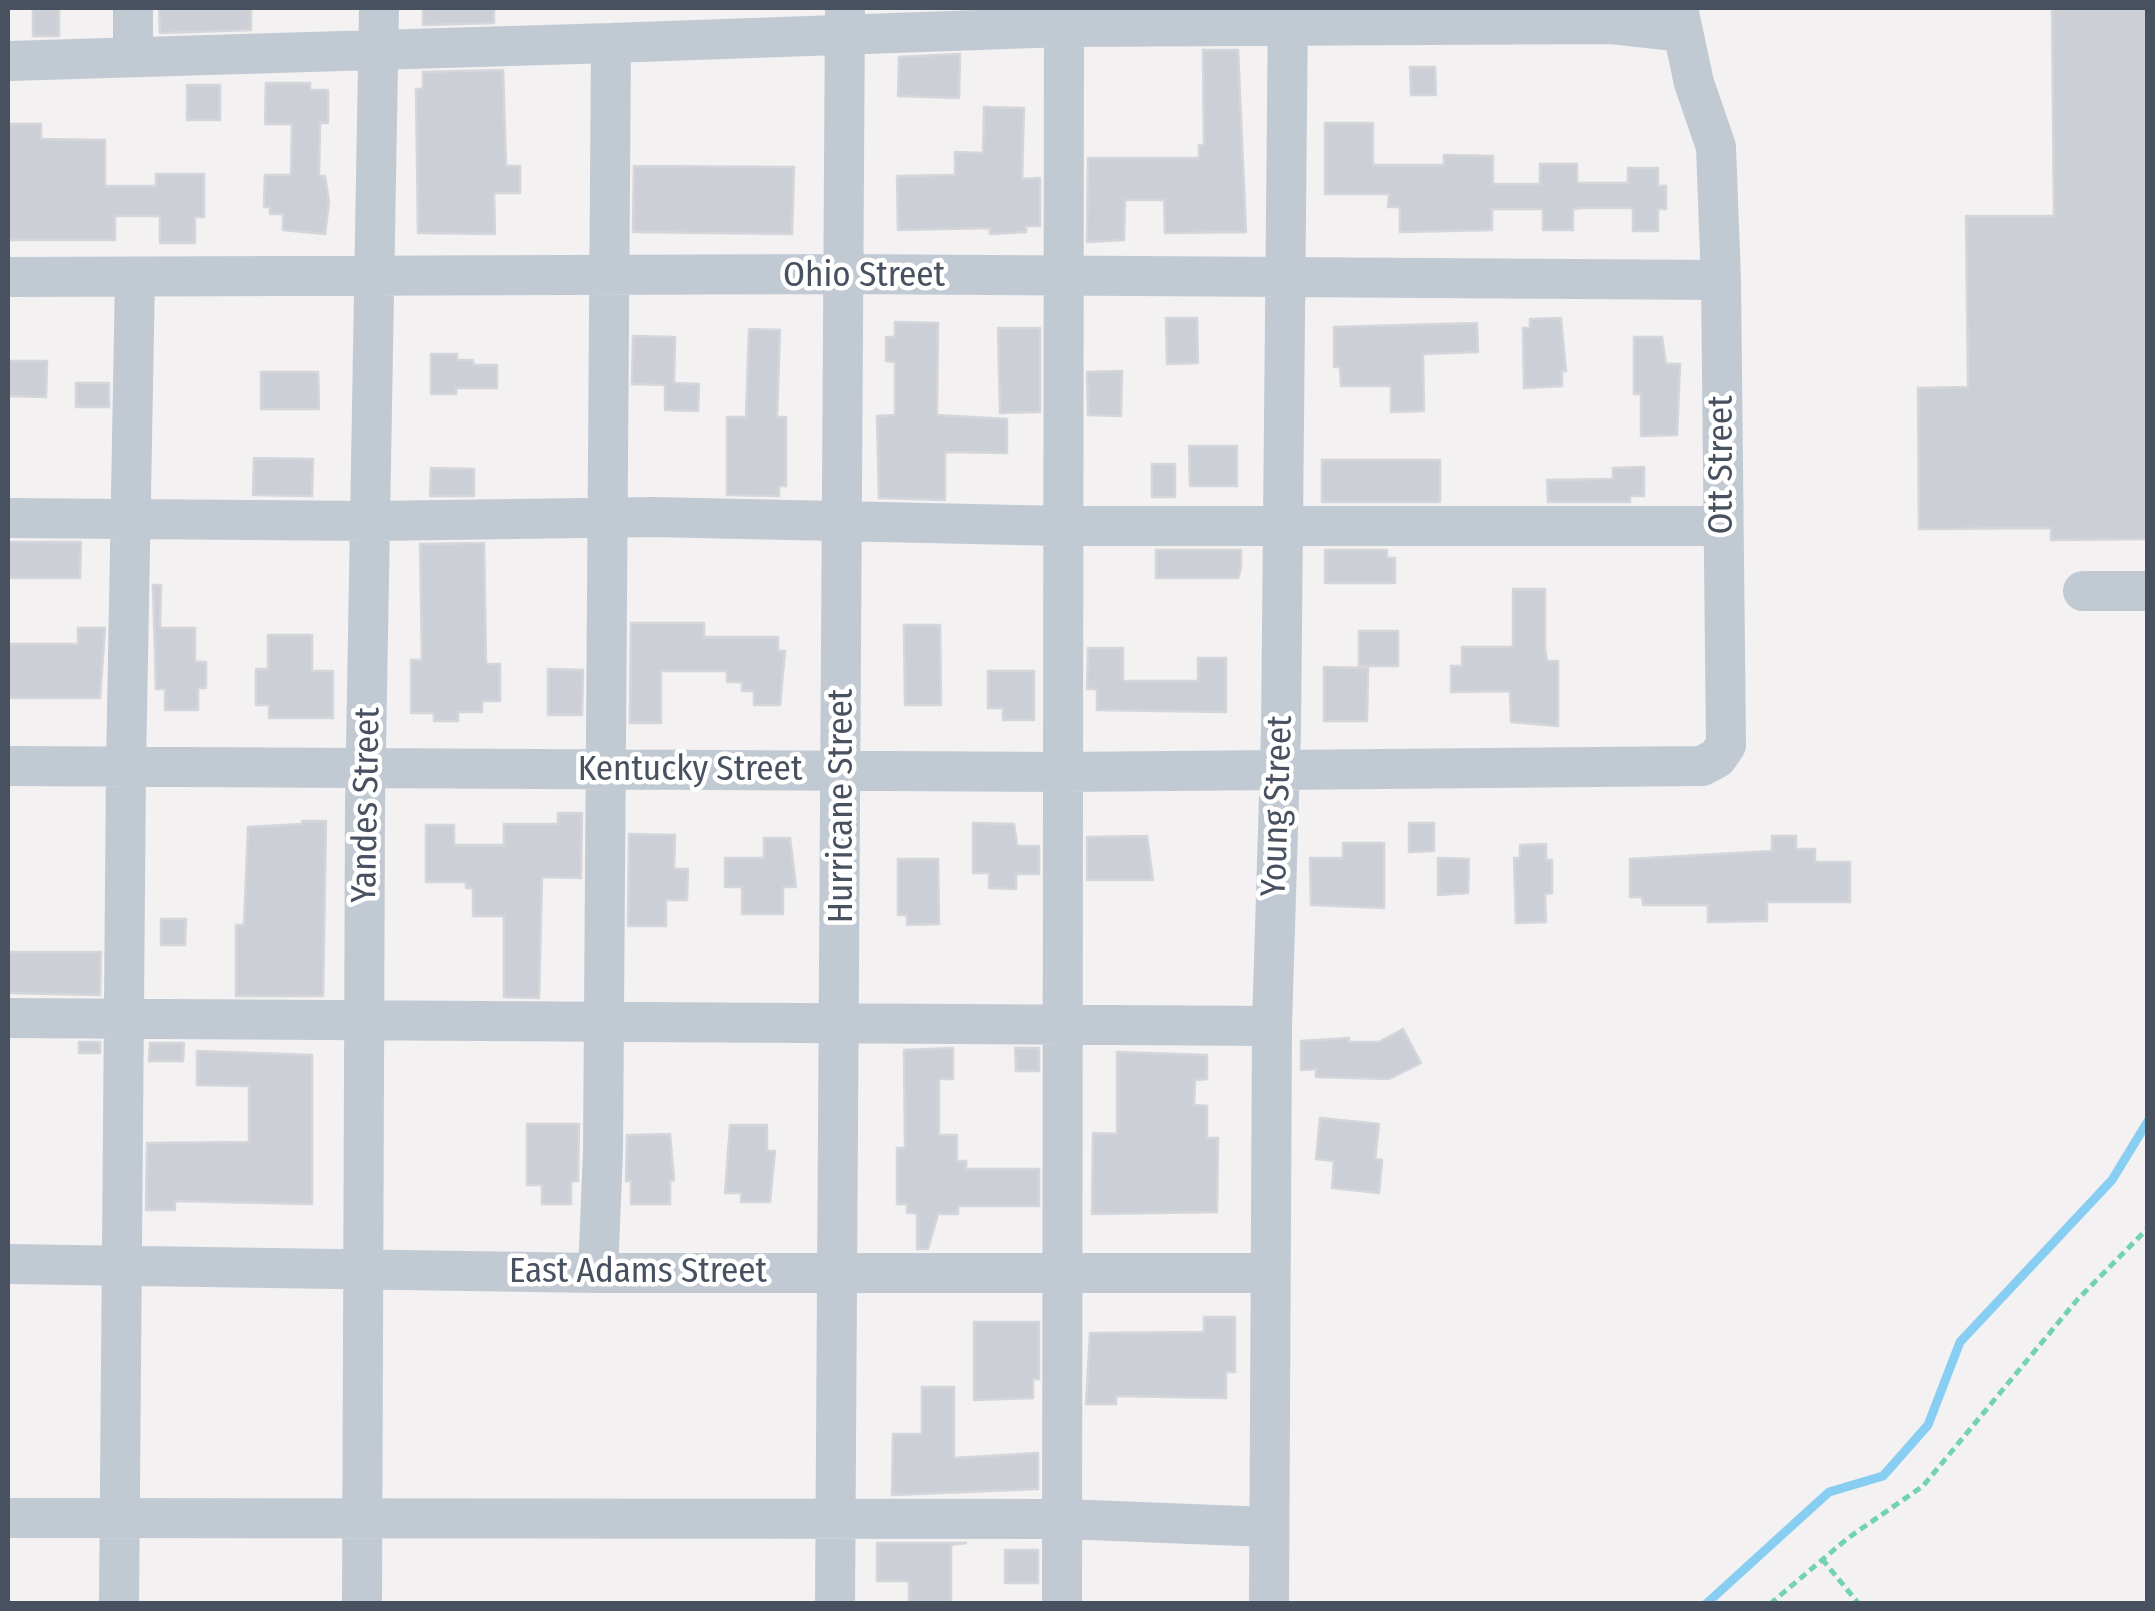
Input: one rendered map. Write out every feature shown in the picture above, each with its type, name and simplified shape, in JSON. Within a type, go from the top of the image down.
[{"type":"street","points":[[133,8],[133,55]]},
{"type":"street","name":"Yandes Street","points":[[362,1604],[366,769],[379,8]]},
{"type":"street","points":[[8,60],[611,43],[845,22],[1288,16],[1610,24],[1679,20]]},
{"type":"street","name":"Young Street","points":[[1269,1604],[1269,1273],[1284,526],[1288,16]]},
{"type":"street","points":[[1062,1604],[1059,1272],[1064,1026],[1064,17]]},
{"type":"street","name":"Ott Street","points":[[1552,769],[1668,770],[1702,766],[1718,758],[1726,745],[1716,148],[1679,20]]},
{"type":"street","name":"Hurricane Street","points":[[835,1604],[845,22]]},
{"type":"street","points":[[598,1273],[611,43]]},
{"type":"street","name":"Ohio Street","points":[[8,277],[607,278],[842,274],[1720,280]]},
{"type":"street","points":[[118,1604],[126,767],[136,277]]},
{"type":"street","points":[[8,518],[604,518],[1064,526],[1722,526]]},
{"type":"street","points":[[2083,591],[2148,590]]},
{"type":"street","name":"Kentucky Street","points":[[8,766],[1063,772],[1552,769]]},
{"type":"street","points":[[8,1018],[1272,1026]]},
{"type":"street","name":"East Adams Street","points":[[8,1264],[598,1273],[1269,1273]]},
{"type":"street","points":[[8,1518],[119,1515],[1064,1519],[1268,1527]]},
{"type":"path","points":[[1770,1604],[1822,1558],[1923,1486],[1976,1428],[2077,1300],[2148,1228]]},
{"type":"path","points":[[1822,1558],[1859,1604]]},
{"type":"building","points":[[33,8],[59,8],[59,36],[33,36]]},
{"type":"building","points":[[159,8],[251,8],[251,30],[160,33]]},
{"type":"building","points":[[423,8],[494,8],[494,23],[423,25]]},
{"type":"building","points":[[2052,8],[2148,8],[2148,539],[2051,540],[2051,528],[1919,529],[1918,388],[1968,387],[1966,216],[2054,216]]},
{"type":"building","points":[[1203,50],[1238,50],[1246,232],[1165,233],[1164,200],[1125,200],[1124,240],[1087,242],[1088,158],[1199,158],[1199,145],[1204,145]]},
{"type":"building","points":[[960,54],[959,98],[898,96],[899,57]]},
{"type":"building","points":[[1410,67],[1435,67],[1436,95],[1411,95]]},
{"type":"building","points":[[503,70],[506,166],[520,166],[520,193],[494,193],[495,234],[418,233],[416,89],[423,89],[423,72]]},
{"type":"building","points":[[266,83],[310,83],[310,90],[328,90],[328,123],[320,123],[319,176],[325,176],[329,202],[325,234],[283,230],[283,214],[270,214],[270,207],[264,207],[265,175],[291,175],[292,124],[265,124]]},
{"type":"building","points":[[187,85],[220,85],[220,120],[187,120]]},
{"type":"building","points":[[984,107],[1024,108],[1022,179],[1040,178],[1040,226],[1026,226],[1026,232],[990,234],[990,228],[898,230],[897,176],[955,175],[955,152],[983,153]]},
{"type":"building","points":[[1325,123],[1373,123],[1373,165],[1444,165],[1444,155],[1493,156],[1493,184],[1540,184],[1540,164],[1577,164],[1577,183],[1628,183],[1628,168],[1658,168],[1658,186],[1666,186],[1666,209],[1658,209],[1658,231],[1633,231],[1633,208],[1582,208],[1573,209],[1573,230],[1543,230],[1543,209],[1492,209],[1492,230],[1400,232],[1400,207],[1388,207],[1389,194],[1325,194]]},
{"type":"building","points":[[8,124],[41,124],[41,139],[105,140],[105,186],[156,186],[156,174],[204,174],[204,217],[195,217],[195,243],[160,243],[160,216],[115,216],[115,240],[8,240]]},
{"type":"building","points":[[634,166],[794,167],[792,234],[633,232]]},
{"type":"building","points":[[1166,318],[1197,318],[1198,363],[1167,364]]},
{"type":"building","points":[[1561,318],[1566,371],[1562,371],[1562,386],[1524,388],[1523,328],[1530,328],[1530,319]]},
{"type":"building","points":[[895,322],[938,323],[937,415],[1007,419],[1007,453],[945,452],[945,500],[879,498],[877,416],[895,415],[895,362],[886,361],[886,337],[895,337]]},
{"type":"building","points":[[1477,323],[1478,352],[1423,354],[1424,411],[1391,412],[1391,386],[1341,386],[1340,367],[1334,367],[1334,327]]},
{"type":"building","points":[[998,328],[1040,328],[1040,412],[1000,413]]},
{"type":"building","points":[[749,329],[780,330],[777,417],[786,417],[786,486],[779,486],[779,496],[727,495],[727,417],[746,417]]},
{"type":"building","points":[[633,336],[675,337],[674,383],[699,384],[698,411],[665,410],[665,385],[632,384]]},
{"type":"building","points":[[1634,337],[1662,337],[1666,364],[1680,364],[1677,435],[1641,436],[1641,394],[1634,394]]},
{"type":"building","points":[[431,354],[457,354],[457,360],[473,360],[473,365],[497,365],[497,388],[456,388],[456,394],[431,394]]},
{"type":"building","points":[[8,361],[47,361],[46,397],[8,396]]},
{"type":"building","points":[[1122,371],[1121,416],[1088,415],[1087,372]]},
{"type":"building","points":[[261,372],[318,372],[319,409],[261,409]]},
{"type":"building","points":[[76,383],[109,383],[109,407],[76,407]]},
{"type":"building","points":[[1189,446],[1237,446],[1237,486],[1190,486]]},
{"type":"building","points":[[254,458],[313,459],[312,496],[253,495]]},
{"type":"building","points":[[1322,460],[1440,460],[1440,502],[1322,502]]},
{"type":"building","points":[[1152,464],[1175,464],[1175,497],[1152,497]]},
{"type":"building","points":[[1644,467],[1644,496],[1630,496],[1630,502],[1548,502],[1547,480],[1613,479],[1613,468]]},
{"type":"building","points":[[431,468],[474,469],[474,496],[430,496]]},
{"type":"building","points":[[8,542],[81,542],[80,578],[8,578]]},
{"type":"building","points":[[484,543],[486,664],[500,664],[500,701],[482,701],[482,712],[458,712],[458,721],[434,721],[434,713],[411,713],[411,660],[422,660],[420,544]]},
{"type":"building","points":[[1156,550],[1241,550],[1241,568],[1238,578],[1156,578]]},
{"type":"building","points":[[1325,550],[1387,550],[1387,558],[1395,558],[1395,583],[1325,583]]},
{"type":"building","points":[[153,585],[161,585],[160,628],[195,628],[195,662],[206,662],[206,688],[198,688],[198,710],[165,710],[165,689],[156,689]]},
{"type":"building","points":[[1513,589],[1545,589],[1547,661],[1558,661],[1558,726],[1511,722],[1510,691],[1451,692],[1451,666],[1462,666],[1462,647],[1513,647]]},
{"type":"building","points":[[631,623],[704,623],[704,637],[778,637],[778,651],[785,651],[780,705],[754,705],[754,691],[742,691],[742,682],[727,682],[727,671],[661,671],[661,723],[630,723]]},
{"type":"building","points":[[904,625],[940,625],[941,705],[905,705]]},
{"type":"building","points":[[78,628],[105,628],[100,698],[8,698],[8,644],[78,644]]},
{"type":"building","points":[[1359,631],[1398,631],[1398,666],[1359,666]]},
{"type":"building","points":[[268,635],[312,635],[312,671],[333,671],[333,718],[269,718],[269,705],[256,705],[256,669],[268,669]]},
{"type":"building","points":[[1088,648],[1123,648],[1123,681],[1198,681],[1198,658],[1226,658],[1226,712],[1097,710],[1097,689],[1087,689]]},
{"type":"building","points":[[1324,667],[1368,668],[1367,721],[1324,721]]},
{"type":"building","points":[[548,669],[583,670],[582,715],[548,715]]},
{"type":"building","points":[[988,671],[1034,671],[1034,720],[1003,720],[1003,708],[988,708]]},
{"type":"building","points":[[558,813],[582,813],[581,878],[542,877],[539,998],[504,997],[504,916],[473,916],[473,888],[466,888],[466,882],[426,882],[426,825],[454,825],[454,845],[504,845],[504,824],[558,824]]},
{"type":"building","points":[[326,821],[323,996],[236,996],[236,925],[244,925],[248,827]]},
{"type":"building","points":[[973,823],[1014,824],[1017,846],[1039,846],[1039,874],[1016,874],[1016,889],[989,888],[989,873],[973,873]]},
{"type":"building","points":[[1409,823],[1434,823],[1434,851],[1409,852]]},
{"type":"building","points":[[629,834],[675,835],[674,869],[688,869],[687,900],[666,900],[666,926],[628,926]]},
{"type":"building","points":[[1147,836],[1153,880],[1087,880],[1087,837]]},
{"type":"building","points":[[1772,836],[1796,836],[1796,849],[1815,849],[1815,862],[1850,862],[1850,902],[1767,902],[1767,921],[1708,922],[1708,905],[1643,905],[1642,897],[1630,897],[1630,859],[1772,851]]},
{"type":"building","points":[[764,838],[790,838],[796,887],[783,887],[783,914],[742,914],[742,887],[725,887],[725,858],[764,858]]},
{"type":"building","points":[[1343,843],[1384,843],[1384,908],[1311,905],[1310,858],[1343,858]]},
{"type":"building","points":[[1546,844],[1546,860],[1552,860],[1552,893],[1545,894],[1546,922],[1516,923],[1514,858],[1520,858],[1520,845]]},
{"type":"building","points":[[1438,858],[1469,859],[1468,893],[1438,895]]},
{"type":"building","points":[[898,859],[938,859],[939,924],[907,925],[907,915],[898,915]]},
{"type":"building","points":[[161,919],[186,919],[185,945],[161,945]]},
{"type":"building","points":[[8,952],[101,952],[100,995],[8,993]]},
{"type":"building","points":[[1403,1029],[1421,1063],[1389,1079],[1316,1077],[1316,1069],[1301,1070],[1301,1041],[1349,1038],[1349,1042],[1379,1042]]},
{"type":"building","points":[[79,1042],[100,1042],[100,1053],[79,1053]]},
{"type":"building","points":[[150,1043],[184,1043],[183,1061],[149,1061]]},
{"type":"building","points":[[953,1048],[953,1079],[939,1079],[939,1135],[957,1135],[957,1161],[966,1161],[966,1169],[1039,1169],[1039,1206],[958,1206],[958,1214],[938,1214],[928,1249],[917,1249],[917,1213],[907,1213],[907,1204],[897,1204],[897,1148],[905,1148],[904,1050]]},
{"type":"building","points":[[1015,1048],[1039,1048],[1039,1071],[1016,1071]]},
{"type":"building","points":[[197,1051],[312,1055],[312,1204],[175,1201],[175,1210],[146,1210],[147,1143],[249,1142],[249,1086],[197,1085]]},
{"type":"building","points":[[1117,1052],[1207,1055],[1207,1079],[1195,1080],[1194,1105],[1207,1106],[1207,1138],[1218,1138],[1217,1212],[1092,1214],[1093,1133],[1117,1134]]},
{"type":"building","points":[[1320,1118],[1379,1124],[1375,1159],[1382,1160],[1379,1193],[1332,1188],[1334,1161],[1316,1159]]},
{"type":"building","points":[[527,1124],[579,1124],[578,1181],[571,1181],[571,1204],[542,1204],[542,1185],[527,1185]]},
{"type":"building","points":[[730,1125],[767,1125],[767,1151],[775,1151],[770,1202],[741,1202],[741,1193],[725,1193]]},
{"type":"building","points":[[670,1134],[674,1180],[670,1181],[670,1204],[631,1204],[631,1181],[626,1181],[627,1135]]},
{"type":"building","points":[[1204,1317],[1235,1317],[1235,1372],[1226,1372],[1226,1398],[1116,1396],[1116,1404],[1086,1404],[1090,1333],[1204,1332]]},
{"type":"building","points":[[974,1322],[1039,1322],[1039,1379],[1033,1379],[1033,1398],[974,1400]]},
{"type":"building","points":[[922,1387],[954,1387],[954,1458],[1038,1453],[1038,1489],[892,1495],[893,1434],[922,1434]]},
{"type":"building","points":[[877,1543],[966,1543],[951,1545],[951,1602],[909,1603],[909,1581],[877,1581]]},
{"type":"building","points":[[1005,1550],[1038,1550],[1038,1583],[1005,1583]]},
{"type":"waterway","points":[[1706,1604],[1829,1492],[1883,1476],[1928,1425],[1960,1342],[2112,1180],[2148,1121]]}]
